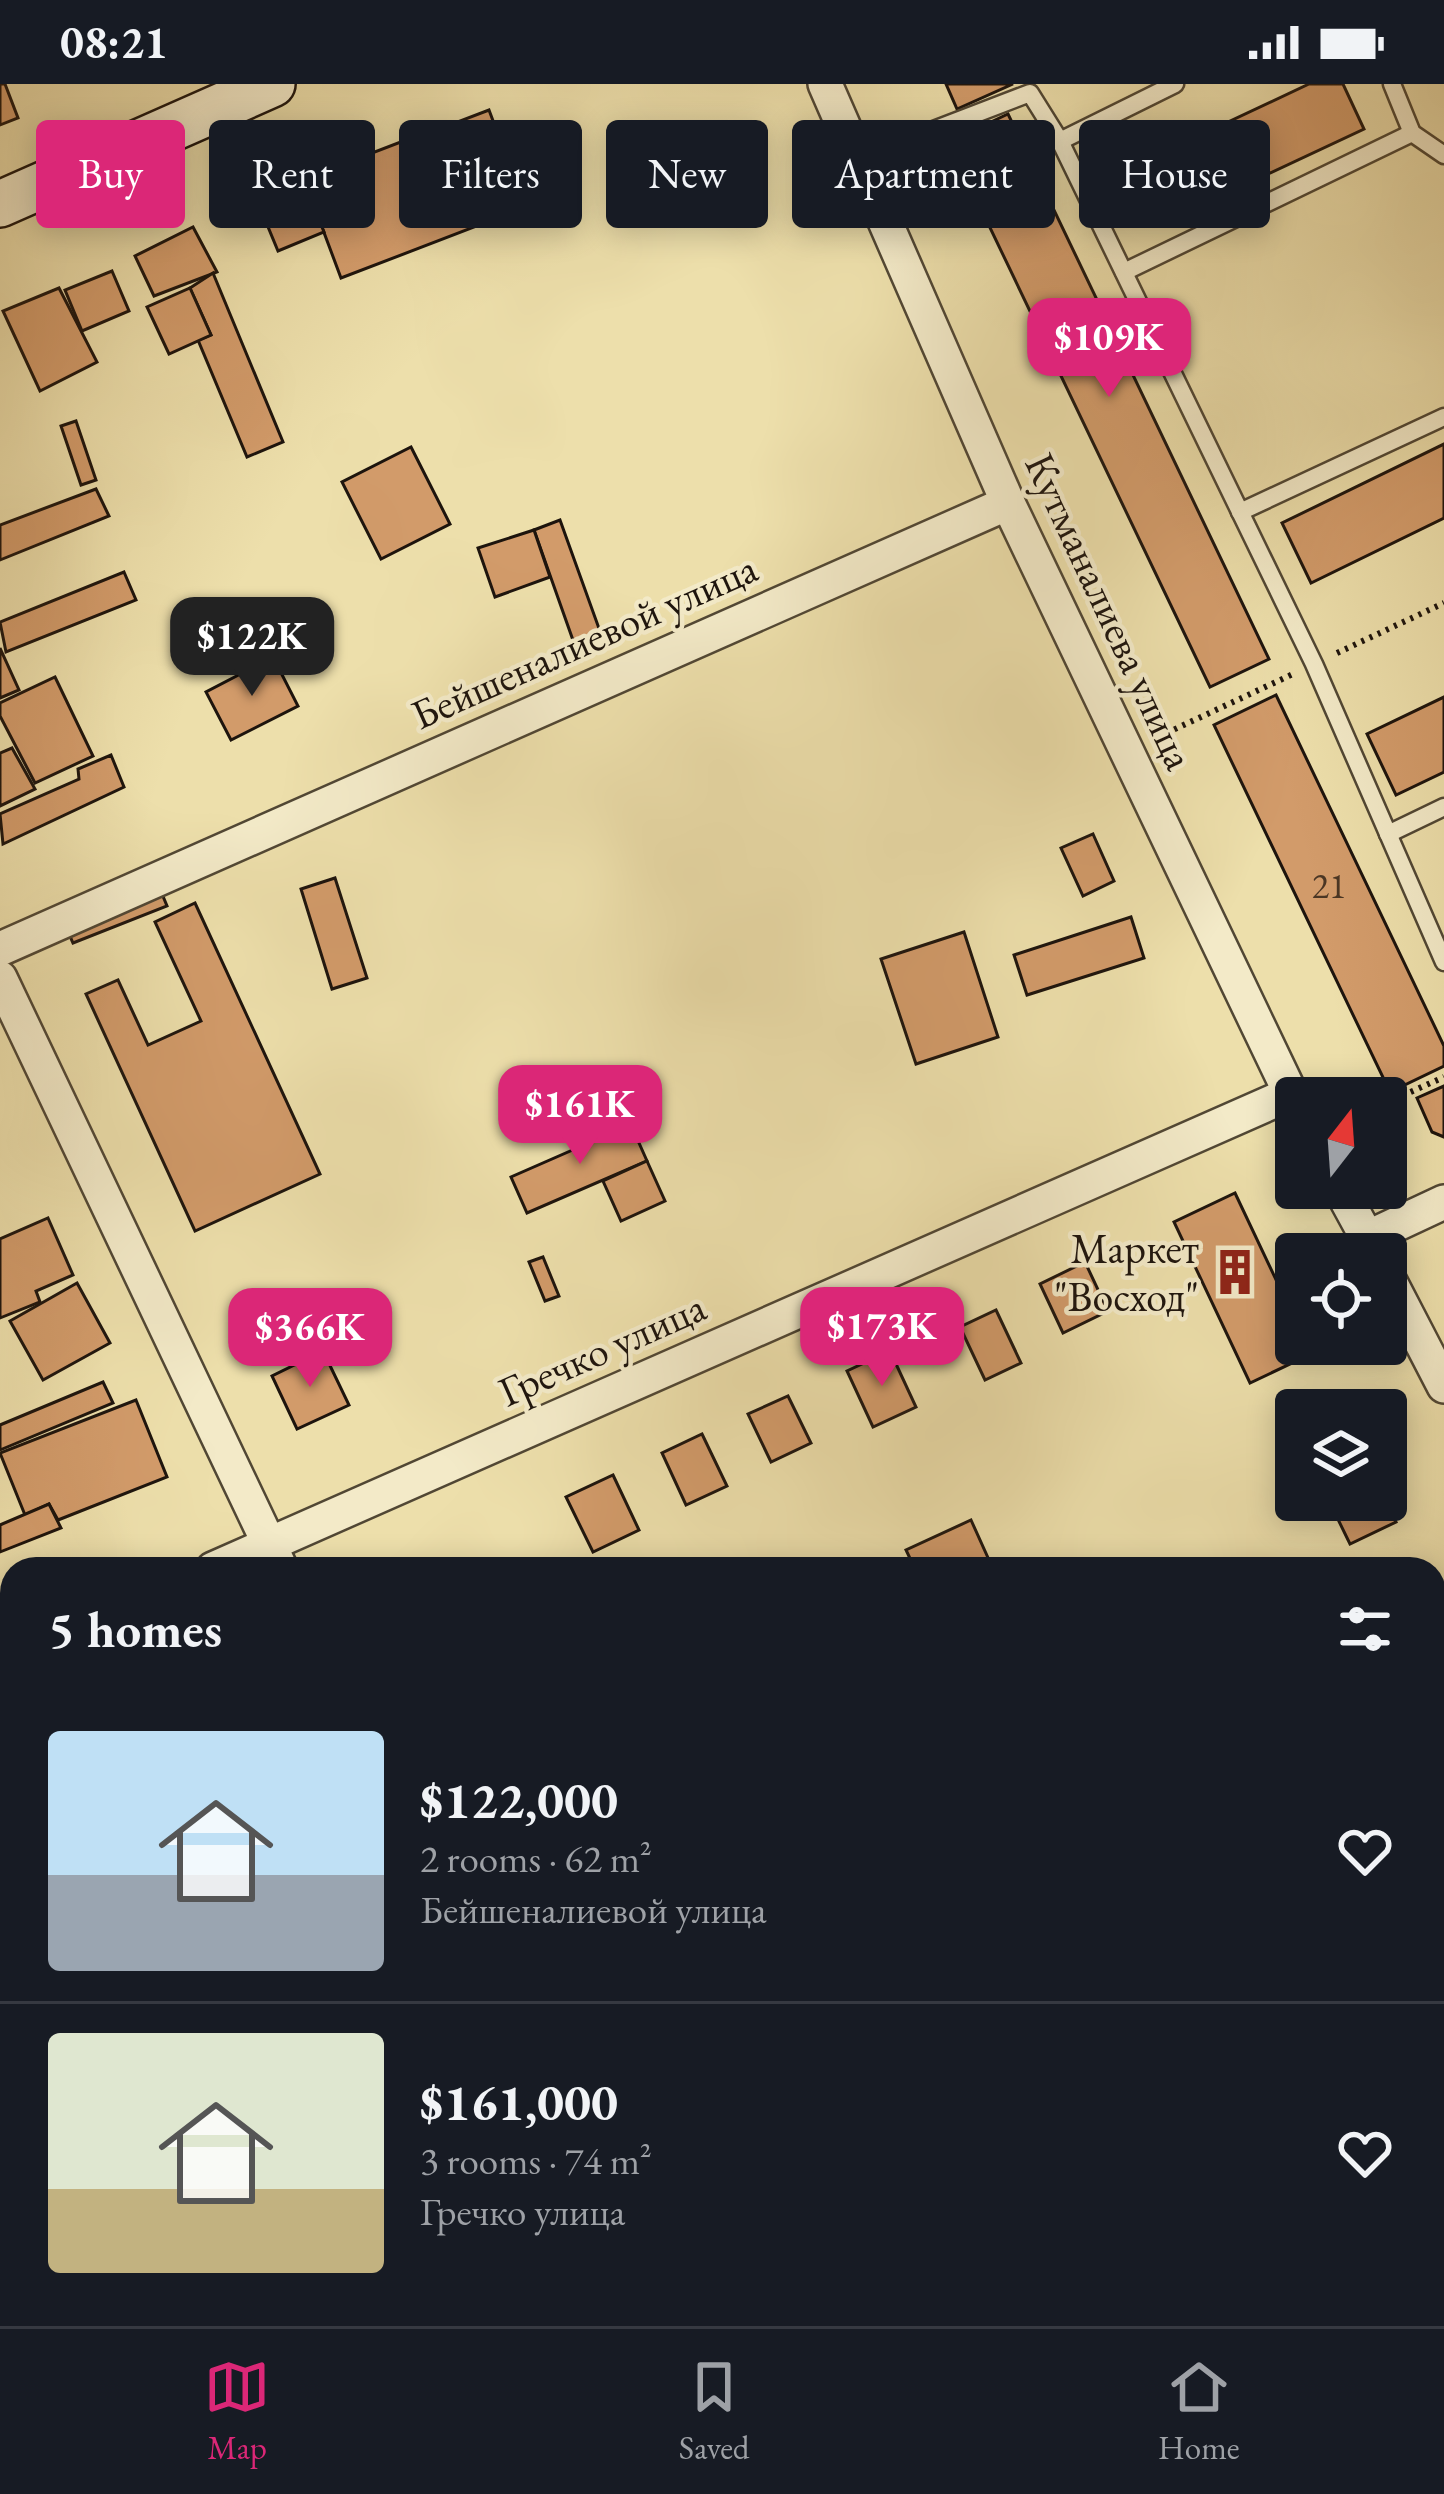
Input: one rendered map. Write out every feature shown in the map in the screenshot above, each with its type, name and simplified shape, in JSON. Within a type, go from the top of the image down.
[{"type":"main road","points":[[0,204],[272,84]]},
{"type":"street","name":"Кутманалиева улица","points":[[825,84],[841,120]]},
{"type":"street","name":"Кутманалиева улица","points":[[888,228],[1008,503],[1282,1077]]},
{"type":"street","name":"Бейшеналиевой улица","points":[[0,949],[1008,503]]},
{"type":"street","points":[[0,978],[275,1557]]},
{"type":"street","name":"Гречко улица","points":[[275,1557],[1275,1108]]},
{"type":"street","points":[[1393,1233],[1444,1202]]},
{"type":"street","points":[[1407,1315],[1444,1386]]},
{"type":"lane","points":[[1060,141],[1175,84]]},
{"type":"lane","points":[[1393,84],[1412,133],[1444,155]]},
{"type":"lane","points":[[960,120],[1030,93],[1047,120]]},
{"type":"lane","points":[[1055,133],[1314,664],[1444,962]]},
{"type":"lane","points":[[1124,272],[1412,133]]},
{"type":"lane","points":[[1240,512],[1444,417]]},
{"type":"lane","points":[[1388,834],[1444,807]]},
{"type":"path","points":[[1127,751],[1444,603]]},
{"type":"path","points":[[1407,1093],[1444,1078]]},
{"type":"building","points":[[0,84],[5,84],[18,118],[0,125]]},
{"type":"building","points":[[946,84],[1013,84],[957,109]]},
{"type":"building","points":[[1309,84],[1343,84],[1364,129],[1270,173],[1270,120],[1232,120]]},
{"type":"building","points":[[489,110],[493,120],[463,120]]},
{"type":"building","points":[[399,143],[399,228],[472,228],[341,278],[322,228],[375,228],[375,152]]},
{"type":"building","points":[[1055,212],[1269,659],[1210,687],[990,228],[1055,228]]},
{"type":"building","points":[[193,227],[217,272],[154,296],[135,256]]},
{"type":"building","points":[[268,228],[322,228],[324,232],[278,251]]},
{"type":"building","points":[[112,271],[129,311],[82,331],[65,290]]},
{"type":"building","points":[[213,273],[283,442],[247,457],[198,340],[211,335],[190,288]]},
{"type":"building","points":[[59,288],[97,362],[40,391],[3,311]]},
{"type":"building","points":[[190,288],[211,335],[169,354],[147,307]]},
{"type":"building","points":[[76,421],[96,480],[81,485],[61,426]]},
{"type":"building","points":[[1444,444],[1444,518],[1311,583],[1282,523]]},
{"type":"building","points":[[411,447],[450,524],[381,559],[342,482]]},
{"type":"building","points":[[96,489],[109,516],[0,560],[0,525]]},
{"type":"building","points":[[560,520],[601,634],[574,643],[534,530]]},
{"type":"building","points":[[534,530],[550,577],[495,597],[478,548]]},
{"type":"building","points":[[124,572],[136,600],[6,652],[0,622]]},
{"type":"building","points":[[0,648],[19,690],[0,698]]},
{"type":"building","points":[[273,657],[298,706],[231,740],[206,692]]},
{"type":"building","points":[[55,677],[93,756],[35,783],[0,716],[0,703]]},
{"type":"building","points":[[1276,695],[1444,1046],[1444,1066],[1407,1084],[1407,1077],[1383,1077],[1214,725]]},
{"type":"building","points":[[1444,697],[1444,772],[1396,795],[1367,734]]},
{"type":"building","points":[[12,748],[35,789],[0,806],[0,753]]},
{"type":"building","points":[[111,755],[124,787],[3,844],[0,814],[79,779],[78,769]]},
{"type":"building","points":[[1093,834],[1114,881],[1083,896],[1061,848]]},
{"type":"building","points":[[335,878],[367,978],[332,989],[301,889]]},
{"type":"building","points":[[160,889],[167,906],[73,943],[66,927]]},
{"type":"building","points":[[195,903],[320,1174],[195,1231],[86,994],[118,980],[148,1045],[201,1021],[155,922]]},
{"type":"building","points":[[1131,917],[1144,958],[1027,995],[1014,955]]},
{"type":"building","points":[[964,932],[998,1037],[916,1064],[881,959]]},
{"type":"building","points":[[1444,1086],[1444,1137],[1432,1132],[1417,1098]]},
{"type":"building","points":[[606,1121],[611,1134],[631,1125],[647,1161],[527,1213],[511,1177],[593,1141],[588,1129]]},
{"type":"building","points":[[647,1161],[665,1201],[621,1221],[603,1181]]},
{"type":"building","name":"Маркет \"Восход\"","points":[[1235,1193],[1275,1278],[1275,1365],[1288,1365],[1250,1383],[1174,1222]]},
{"type":"building","points":[[48,1218],[73,1275],[36,1291],[40,1302],[0,1318],[0,1239]]},
{"type":"building","points":[[543,1257],[559,1296],[545,1301],[529,1262]]},
{"type":"building","points":[[1085,1262],[1108,1311],[1063,1333],[1040,1284]]},
{"type":"building","points":[[77,1283],[110,1343],[43,1380],[10,1321]]},
{"type":"building","points":[[996,1310],[1021,1363],[985,1380],[960,1327]]},
{"type":"building","points":[[323,1351],[349,1405],[297,1429],[272,1376]]},
{"type":"building","points":[[890,1351],[916,1407],[873,1427],[847,1371]]},
{"type":"building","points":[[103,1382],[113,1403],[0,1450],[0,1425]]},
{"type":"building","points":[[788,1396],[811,1443],[771,1462],[748,1414]]},
{"type":"building","points":[[136,1400],[167,1477],[58,1520],[49,1504],[25,1515],[0,1453]]},
{"type":"building","points":[[702,1434],[727,1486],[686,1505],[662,1453]]},
{"type":"building","points":[[613,1475],[639,1530],[593,1552],[566,1497]]},
{"type":"building","points":[[49,1504],[61,1528],[0,1552],[0,1525]]},
{"type":"building","points":[[971,1520],[988,1557],[909,1557],[906,1550]]},
{"type":"building","points":[[1339,1521],[1396,1522],[1350,1544]]},
{"type":"place","name":"Маркет \"Восход\"","points":[[1235,1272]]}]
